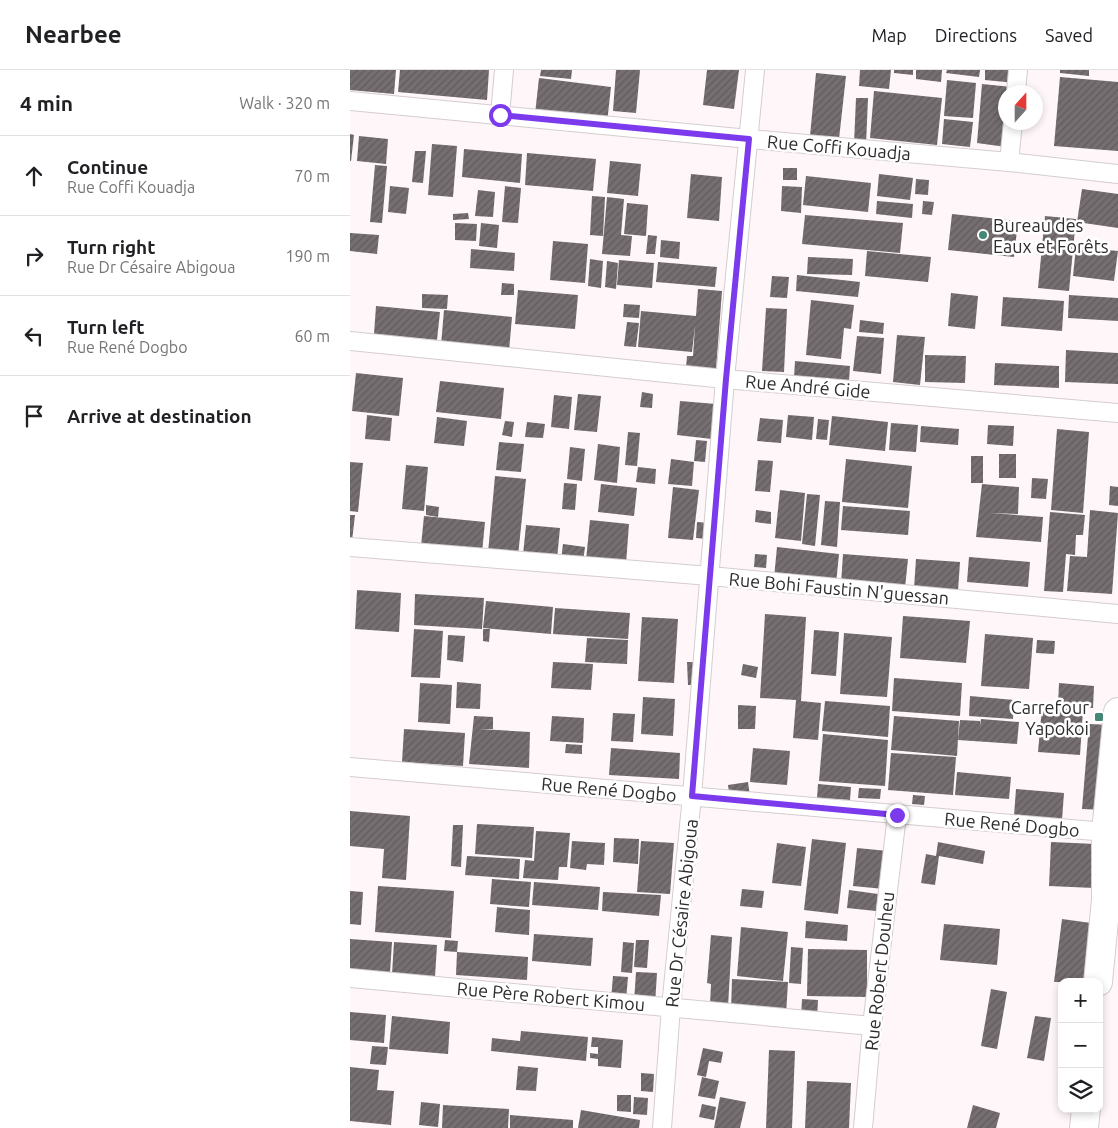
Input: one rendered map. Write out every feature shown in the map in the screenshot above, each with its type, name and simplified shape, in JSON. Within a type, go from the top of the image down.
[{"type":"main road","points":[[1098,978],[1106,900],[1106,832],[1118,712]]},
{"type":"main road","points":[[1084,1128],[1086,1113]]},
{"type":"street","points":[[500,115],[504,70]]},
{"type":"street","name":"Rue Dr Césaire Abigoua","points":[[662,1128],[671,1007],[692,796],[726,379],[755,70]]},
{"type":"street","points":[[1017,85],[1018,70]]},
{"type":"street","name":"Rue Coffi Kouadja","points":[[350,101],[1009,162],[1118,174]]},
{"type":"street","points":[[1009,162],[1012,130]]},
{"type":"street","name":"Rue André Gide","points":[[350,341],[726,379],[1118,413]]},
{"type":"street","name":"Rue Bohi Faustin N'guessan","points":[[350,547],[710,576],[1118,614]]},
{"type":"street","name":"Rue René Dogbo","points":[[350,767],[1106,832]]},
{"type":"street","name":"Rue Robert Douheu","points":[[863,1128],[872,1026],[897,815]]},
{"type":"street","name":"Rue Père Robert Kimou","points":[[350,978],[872,1026]]},
{"type":"building","points":[[350,70],[396,70],[394,94],[350,90]]},
{"type":"building","points":[[400,70],[489,70],[487,100],[398,92]]},
{"type":"building","points":[[541,70],[572,70],[571,79],[540,76]]},
{"type":"building","points":[[616,70],[640,70],[636,113],[613,111]]},
{"type":"building","points":[[707,70],[739,70],[734,109],[703,105]]},
{"type":"building","points":[[860,70],[891,70],[889,89],[859,86]]},
{"type":"building","points":[[894,70],[913,70],[913,75],[894,73]]},
{"type":"building","points":[[916,70],[942,70],[941,82],[916,79]]},
{"type":"building","points":[[947,70],[980,70],[979,77],[946,73]]},
{"type":"building","points":[[985,70],[1017,70],[1016,83],[985,80]]},
{"type":"building","points":[[1060,70],[1089,70],[1089,76],[1060,73]]},
{"type":"building","points":[[816,73],[846,76],[839,139],[810,136]]},
{"type":"building","points":[[1060,77],[1118,82],[1118,151],[1054,146]]},
{"type":"building","points":[[539,78],[611,87],[607,123],[535,114]]},
{"type":"building","points":[[947,80],[976,83],[973,118],[944,116]]},
{"type":"building","points":[[982,84],[998,86],[998,130],[1006,130],[1006,147],[977,143]]},
{"type":"building","points":[[874,91],[942,98],[937,145],[870,138]]},
{"type":"building","points":[[856,98],[868,98],[866,145],[854,144]]},
{"type":"building","points":[[944,119],[973,122],[970,147],[942,144]]},
{"type":"building","points":[[350,134],[354,135],[351,161],[350,161]]},
{"type":"building","points":[[359,136],[388,139],[386,164],[357,161]]},
{"type":"building","points":[[432,144],[457,146],[453,197],[428,195]]},
{"type":"building","points":[[464,149],[522,154],[520,183],[462,177]]},
{"type":"building","points":[[415,151],[426,151],[423,183],[412,182]]},
{"type":"building","points":[[527,153],[596,159],[593,191],[525,185]]},
{"type":"building","points":[[610,161],[641,164],[638,196],[607,193]]},
{"type":"building","points":[[375,165],[387,166],[382,223],[370,222]]},
{"type":"building","points":[[783,168],[797,168],[797,180],[783,180]]},
{"type":"building","points":[[691,174],[722,177],[719,221],[687,218]]},
{"type":"building","points":[[879,174],[913,178],[910,200],[877,196]]},
{"type":"building","points":[[806,176],[871,183],[868,212],[803,205]]},
{"type":"building","points":[[916,179],[929,180],[928,195],[915,194]]},
{"type":"building","points":[[390,186],[409,188],[406,214],[388,212]]},
{"type":"building","points":[[505,186],[521,188],[518,223],[502,222]]},
{"type":"building","points":[[782,186],[802,187],[801,213],[781,211]]},
{"type":"building","points":[[1082,189],[1118,194],[1118,228],[1077,222]]},
{"type":"building","points":[[478,190],[495,192],[493,217],[475,216]]},
{"type":"building","points":[[592,196],[605,197],[603,236],[590,235]]},
{"type":"building","points":[[607,197],[624,199],[621,235],[632,236],[630,256],[602,254]]},
{"type":"building","points":[[877,201],[913,204],[912,218],[876,214]]},
{"type":"building","points":[[923,201],[934,202],[932,215],[922,214]]},
{"type":"building","points":[[627,203],[648,205],[646,236],[624,234]]},
{"type":"building","points":[[468,213],[469,219],[453,220],[453,214]]},
{"type":"building","name":"Bureau des Eaux et Forêts","points":[[952,214],[1018,221],[1014,257],[948,250]]},
{"type":"building","points":[[805,215],[903,223],[900,253],[802,244]]},
{"type":"building","points":[[1045,216],[1076,219],[1069,291],[1038,288]]},
{"type":"building","points":[[455,223],[477,224],[476,241],[455,240]]},
{"type":"building","points":[[481,223],[499,225],[497,248],[479,246]]},
{"type":"building","points":[[350,233],[379,235],[377,254],[350,251]]},
{"type":"building","points":[[648,235],[657,236],[655,254],[646,254]]},
{"type":"building","points":[[661,240],[680,242],[679,259],[660,257]]},
{"type":"building","points":[[553,241],[588,244],[585,283],[550,280]]},
{"type":"building","points":[[1076,247],[1118,251],[1114,281],[1073,276]]},
{"type":"building","points":[[471,249],[515,253],[514,271],[470,268]]},
{"type":"building","points":[[867,251],[931,257],[928,282],[865,276]]},
{"type":"building","points":[[808,257],[853,259],[852,275],[807,274]]},
{"type":"building","points":[[590,259],[603,261],[601,288],[588,286]]},
{"type":"building","points":[[619,260],[654,263],[652,288],[617,285]]},
{"type":"building","points":[[607,261],[618,263],[616,289],[605,287]]},
{"type":"building","points":[[658,262],[717,267],[715,287],[656,282]]},
{"type":"building","points":[[797,275],[860,282],[858,297],[796,291]]},
{"type":"building","points":[[772,276],[789,277],[787,298],[770,297]]},
{"type":"building","points":[[502,283],[514,284],[514,295],[501,295]]},
{"type":"building","points":[[698,289],[722,291],[716,370],[686,368],[687,356],[693,356],[695,326],[692,352],[638,347],[641,311],[696,316]]},
{"type":"building","points":[[518,290],[578,295],[575,329],[515,324]]},
{"type":"building","points":[[951,293],[978,296],[975,329],[948,326]]},
{"type":"building","points":[[422,294],[448,295],[447,309],[422,308]]},
{"type":"building","points":[[1069,295],[1118,298],[1118,321],[1068,318]]},
{"type":"building","points":[[1003,297],[1064,301],[1062,331],[1001,326]]},
{"type":"building","points":[[811,300],[854,305],[851,329],[844,328],[841,359],[806,355]]},
{"type":"building","points":[[624,304],[640,305],[639,318],[623,317]]},
{"type":"building","points":[[376,306],[440,312],[437,340],[374,334]]},
{"type":"building","points":[[766,308],[787,309],[784,372],[762,371]]},
{"type":"building","points":[[444,310],[512,317],[509,351],[441,345]]},
{"type":"building","points":[[860,320],[884,323],[883,334],[859,332]]},
{"type":"building","points":[[627,322],[639,323],[636,347],[624,346]]},
{"type":"building","points":[[897,335],[925,337],[920,385],[893,382]]},
{"type":"building","points":[[857,336],[884,338],[881,374],[853,371]]},
{"type":"building","points":[[1066,350],[1118,353],[1118,384],[1065,382]]},
{"type":"building","points":[[925,355],[966,356],[965,383],[925,382]]},
{"type":"building","points":[[795,361],[850,366],[849,381],[794,377]]},
{"type":"building","points":[[995,363],[1059,366],[1059,388],[994,385]]},
{"type":"building","points":[[356,373],[403,378],[399,416],[352,411]]},
{"type":"building","points":[[440,381],[504,388],[501,419],[436,412]]},
{"type":"building","points":[[642,392],[653,394],[652,408],[640,407]]},
{"type":"building","points":[[578,394],[601,396],[597,432],[574,430]]},
{"type":"building","points":[[554,395],[572,397],[569,429],[551,427]]},
{"type":"building","points":[[680,401],[716,404],[712,439],[677,435]]},
{"type":"building","points":[[367,415],[392,418],[390,441],[365,439]]},
{"type":"building","points":[[788,415],[814,417],[812,440],[786,437]]},
{"type":"building","points":[[832,416],[888,422],[885,451],[829,445]]},
{"type":"building","points":[[437,417],[467,421],[464,446],[434,443]]},
{"type":"building","points":[[760,418],[783,420],[781,443],[757,441]]},
{"type":"building","points":[[818,419],[829,420],[827,440],[816,439]]},
{"type":"building","points":[[505,421],[514,422],[512,437],[502,435]]},
{"type":"building","points":[[527,422],[545,424],[543,438],[525,437]]},
{"type":"building","points":[[891,423],[918,425],[916,452],[889,450]]},
{"type":"building","points":[[988,425],[1014,426],[1013,446],[987,444]]},
{"type":"building","points":[[921,426],[959,429],[958,445],[920,442]]},
{"type":"building","points":[[1057,429],[1089,432],[1083,513],[1051,510]]},
{"type":"building","points":[[628,432],[640,433],[637,466],[625,465]]},
{"type":"building","points":[[696,440],[707,441],[705,462],[694,461]]},
{"type":"building","points":[[499,442],[524,444],[521,472],[496,470]]},
{"type":"building","points":[[598,444],[620,447],[617,483],[594,480]]},
{"type":"building","points":[[570,447],[585,449],[582,481],[567,479]]},
{"type":"building","points":[[999,454],[1016,454],[1016,478],[999,478]]},
{"type":"building","points":[[971,456],[983,456],[983,483],[971,483]]},
{"type":"building","points":[[671,459],[694,462],[692,486],[668,484]]},
{"type":"building","points":[[846,459],[912,466],[908,508],[842,502]]},
{"type":"building","points":[[758,460],[773,461],[770,492],[755,491]]},
{"type":"building","points":[[350,462],[363,463],[358,512],[350,511]]},
{"type":"building","points":[[406,465],[428,467],[424,511],[402,509]]},
{"type":"building","points":[[638,467],[656,469],[655,484],[636,482]]},
{"type":"building","points":[[495,476],[526,479],[518,556],[488,553]]},
{"type":"building","points":[[1032,478],[1048,479],[1046,499],[1031,498]]},
{"type":"building","points":[[564,483],[577,484],[575,510],[562,509]]},
{"type":"building","points":[[601,484],[637,488],[634,516],[598,512]]},
{"type":"building","points":[[982,484],[1019,487],[1018,514],[990,513],[1043,517],[1041,542],[976,537]]},
{"type":"building","points":[[1110,486],[1118,487],[1118,506],[1109,505]]},
{"type":"building","points":[[673,487],[699,490],[693,540],[668,538]]},
{"type":"building","points":[[780,490],[805,493],[801,541],[775,538]]},
{"type":"building","points":[[807,494],[820,495],[815,546],[802,544]]},
{"type":"building","points":[[825,501],[840,502],[837,547],[821,545]]},
{"type":"building","points":[[426,505],[439,507],[438,517],[426,515]]},
{"type":"building","points":[[843,506],[910,511],[908,535],[841,530]]},
{"type":"building","points":[[756,510],[771,512],[771,524],[755,522]]},
{"type":"building","points":[[1090,510],[1118,513],[1112,594],[1067,591],[1070,556],[1087,557]]},
{"type":"building","points":[[1050,512],[1085,515],[1083,535],[1076,535],[1075,555],[1066,554],[1063,592],[1044,591]]},
{"type":"building","points":[[350,515],[355,515],[352,541],[350,540]]},
{"type":"building","points":[[424,516],[485,522],[482,553],[421,546]]},
{"type":"building","points":[[590,520],[629,524],[626,564],[586,560]]},
{"type":"building","points":[[697,522],[709,523],[707,539],[696,538]]},
{"type":"building","points":[[526,525],[560,528],[557,559],[523,555]]},
{"type":"building","points":[[563,544],[585,547],[583,562],[561,560]]},
{"type":"building","points":[[777,547],[839,554],[836,584],[774,578]]},
{"type":"building","points":[[755,554],[767,555],[766,568],[754,567]]},
{"type":"building","points":[[843,554],[908,559],[905,588],[841,584]]},
{"type":"building","points":[[969,557],[1030,562],[1028,587],[967,582]]},
{"type":"building","points":[[916,559],[960,562],[958,591],[914,588]]},
{"type":"building","points":[[357,590],[401,593],[399,632],[355,629]]},
{"type":"building","points":[[415,594],[484,598],[482,629],[414,625]]},
{"type":"building","points":[[486,601],[553,607],[551,634],[483,628]]},
{"type":"building","points":[[555,608],[630,613],[628,639],[553,634]]},
{"type":"building","points":[[765,614],[806,617],[801,701],[821,703],[818,740],[793,738],[796,700],[760,698]]},
{"type":"building","points":[[903,616],[970,621],[966,663],[900,658]]},
{"type":"building","points":[[642,617],[678,619],[674,683],[638,681]]},
{"type":"building","points":[[414,629],[443,631],[440,678],[411,677]]},
{"type":"building","points":[[483,629],[490,629],[489,642],[483,641]]},
{"type":"building","points":[[814,630],[839,632],[836,676],[811,674]]},
{"type":"building","points":[[844,633],[892,637],[887,697],[840,694]]},
{"type":"building","points":[[985,634],[1033,638],[1029,689],[981,686]]},
{"type":"building","points":[[448,635],[465,636],[463,662],[447,660]]},
{"type":"building","points":[[587,638],[628,640],[627,664],[585,662]]},
{"type":"building","points":[[1037,640],[1055,641],[1054,654],[1036,653]]},
{"type":"building","points":[[553,662],[593,664],[591,690],[551,688]]},
{"type":"building","points":[[687,662],[695,662],[695,685],[688,685]]},
{"type":"building","points":[[743,664],[758,667],[756,678],[741,675]]},
{"type":"building","points":[[894,678],[962,683],[960,716],[892,711]]},
{"type":"building","points":[[457,682],[481,684],[480,709],[456,708]]},
{"type":"building","points":[[420,683],[452,685],[450,724],[418,722]]},
{"type":"building","points":[[1059,683],[1094,686],[1093,708],[1058,705]]},
{"type":"building","points":[[970,696],[1014,700],[1013,719],[969,716]]},
{"type":"building","points":[[643,697],[675,699],[673,736],[641,734]]},
{"type":"building","points":[[825,701],[890,706],[888,737],[822,731]]},
{"type":"building","points":[[738,705],[756,706],[755,729],[738,729]]},
{"type":"building","points":[[1042,707],[1083,710],[1080,755],[1038,752]]},
{"type":"building","points":[[613,713],[635,714],[633,742],[611,741]]},
{"type":"building","points":[[474,716],[493,717],[493,729],[480,729],[530,732],[529,768],[469,764]]},
{"type":"building","points":[[552,716],[584,718],[583,743],[550,741]]},
{"type":"building","points":[[894,716],[959,721],[957,756],[891,750]]},
{"type":"building","points":[[981,719],[1019,722],[1017,744],[958,740],[960,720],[980,721],[980,726]]},
{"type":"building","points":[[1089,724],[1111,725],[1105,810],[1082,809]]},
{"type":"building","points":[[404,729],[465,733],[463,766],[402,762]]},
{"type":"building","points":[[823,734],[888,740],[885,786],[819,781]]},
{"type":"building","points":[[566,744],[582,745],[582,754],[565,753]]},
{"type":"building","points":[[611,748],[680,753],[679,779],[609,775]]},
{"type":"building","points":[[753,748],[790,751],[787,785],[750,782]]},
{"type":"building","points":[[891,753],[956,757],[953,795],[888,790]]},
{"type":"building","points":[[957,772],[1011,777],[1009,799],[955,795]]},
{"type":"building","points":[[748,782],[750,797],[730,800],[728,785]]},
{"type":"building","points":[[818,784],[851,787],[850,800],[817,798]]},
{"type":"building","points":[[859,788],[881,789],[880,799],[858,798]]},
{"type":"building","points":[[1016,789],[1064,793],[1062,820],[1014,816]]},
{"type":"building","points":[[913,795],[925,796],[924,805],[912,804]]},
{"type":"building","points":[[350,811],[410,816],[406,880],[382,878],[384,849],[350,846]]},
{"type":"building","points":[[477,824],[534,827],[532,858],[475,854]]},
{"type":"building","points":[[453,825],[463,825],[461,867],[451,866]]},
{"type":"building","points":[[536,831],[570,833],[567,867],[559,867],[558,880],[523,878],[525,860],[534,861]]},
{"type":"building","points":[[614,838],[639,839],[638,864],[613,862]]},
{"type":"building","points":[[812,839],[846,843],[838,914],[804,910]]},
{"type":"building","points":[[572,841],[605,843],[604,865],[587,864],[586,870],[570,868]]},
{"type":"building","points":[[641,841],[674,843],[670,894],[637,892]]},
{"type":"building","points":[[938,842],[985,851],[983,864],[939,856],[935,885],[921,883],[926,854],[936,856]]},
{"type":"building","points":[[1051,842],[1096,844],[1094,888],[1049,886]]},
{"type":"building","points":[[777,843],[806,847],[801,886],[772,883]]},
{"type":"building","points":[[857,848],[888,851],[884,889],[853,886]]},
{"type":"building","points":[[467,856],[520,859],[519,879],[465,875]]},
{"type":"building","points":[[492,879],[531,882],[529,907],[490,904]]},
{"type":"building","points":[[534,882],[600,887],[598,910],[532,905]]},
{"type":"building","points":[[378,886],[454,891],[451,938],[375,932]]},
{"type":"building","points":[[742,889],[764,891],[762,908],[740,906]]},
{"type":"building","points":[[849,890],[878,894],[876,911],[847,908]]},
{"type":"building","points":[[350,891],[363,892],[361,925],[350,924]]},
{"type":"building","points":[[603,892],[661,895],[659,916],[602,911]]},
{"type":"building","points":[[497,907],[530,910],[529,935],[495,932]]},
{"type":"building","points":[[1062,919],[1091,923],[1084,978],[1058,978],[1058,982],[1054,982]]},
{"type":"building","points":[[806,921],[848,925],[847,941],[805,938]]},
{"type":"building","points":[[944,924],[1000,929],[997,965],[940,960]]},
{"type":"building","points":[[741,927],[788,932],[783,981],[737,976]]},
{"type":"building","points":[[534,934],[593,938],[591,966],[532,961]]},
{"type":"building","points":[[711,935],[732,937],[728,1007],[710,1005],[711,984],[707,983]]},
{"type":"building","points":[[350,939],[392,942],[390,973],[350,970]]},
{"type":"building","points":[[445,940],[458,941],[457,952],[444,951]]},
{"type":"building","points":[[636,940],[649,940],[647,968],[634,967]]},
{"type":"building","points":[[394,942],[437,945],[435,977],[392,974]]},
{"type":"building","points":[[623,942],[634,943],[632,973],[621,972]]},
{"type":"building","points":[[791,947],[803,948],[801,984],[789,983]]},
{"type":"building","points":[[808,949],[867,950],[867,997],[807,996]]},
{"type":"building","points":[[457,952],[528,957],[527,980],[456,975]]},
{"type":"building","points":[[636,972],[657,973],[655,1004],[634,1002]]},
{"type":"building","points":[[613,976],[628,977],[626,1000],[611,999]]},
{"type":"building","points":[[732,979],[788,982],[786,1015],[731,1011]]},
{"type":"building","points":[[991,989],[1007,992],[997,1049],[981,1046]]},
{"type":"building","points":[[802,999],[818,1000],[817,1019],[801,1018]]},
{"type":"building","points":[[350,1012],[386,1015],[384,1043],[350,1040]]},
{"type":"building","points":[[392,1016],[450,1022],[448,1054],[389,1049]]},
{"type":"building","points":[[1035,1016],[1051,1018],[1044,1061],[1027,1058]]},
{"type":"building","points":[[521,1031],[588,1037],[586,1061],[491,1051],[492,1038],[520,1041]]},
{"type":"building","points":[[592,1037],[623,1040],[621,1068],[598,1066],[598,1059],[590,1058],[590,1053],[598,1054],[598,1047],[591,1047]]},
{"type":"building","points":[[372,1046],[388,1047],[386,1065],[370,1064]]},
{"type":"building","points":[[703,1048],[723,1052],[721,1063],[709,1061],[706,1077],[697,1075]]},
{"type":"building","points":[[769,1050],[795,1051],[792,1128],[766,1128]]},
{"type":"building","points":[[518,1066],[538,1068],[536,1091],[516,1090]]},
{"type":"building","points":[[350,1067],[379,1070],[377,1090],[394,1091],[391,1125],[350,1121]]},
{"type":"building","points":[[641,1073],[654,1074],[653,1092],[641,1091]]},
{"type":"building","points":[[702,1077],[719,1081],[715,1099],[698,1096]]},
{"type":"building","points":[[807,1081],[851,1083],[849,1128],[805,1128]]},
{"type":"building","points":[[617,1095],[631,1095],[631,1112],[617,1111]]},
{"type":"building","points":[[634,1097],[648,1098],[647,1115],[633,1114]]},
{"type":"building","points":[[720,1097],[746,1102],[740,1128],[714,1128]]},
{"type":"building","points":[[421,1102],[440,1104],[438,1127],[419,1125]]},
{"type":"building","points":[[702,1104],[716,1107],[714,1120],[699,1117]]},
{"type":"building","points":[[443,1105],[509,1109],[508,1128],[442,1128]]},
{"type":"building","points":[[973,1105],[1000,1113],[996,1128],[967,1128]]},
{"type":"building","points":[[581,1110],[640,1120],[639,1128],[578,1128]]},
{"type":"building","points":[[510,1115],[573,1120],[573,1128],[510,1128]]},
{"type":"place","name":"Bureau des Eaux et Forêts","points":[[983,235]]},
{"type":"place","name":"Carrefour Yapokoi","points":[[1099,717]]},
{"type":"route","points":[[500,115],[749,139],[726,379],[692,796],[897,815]]}]
